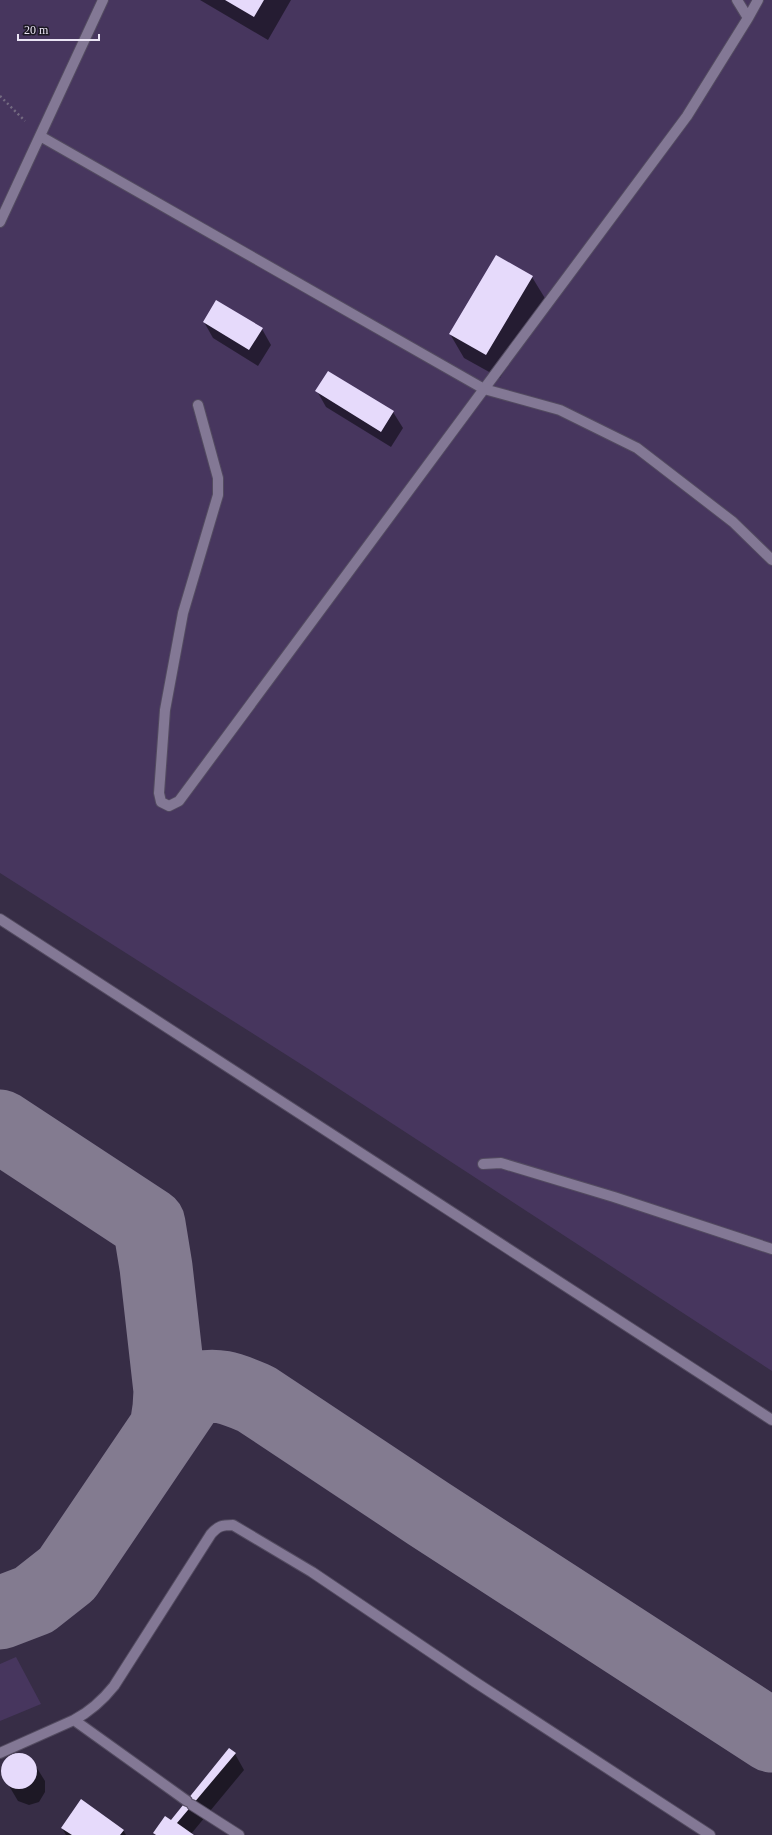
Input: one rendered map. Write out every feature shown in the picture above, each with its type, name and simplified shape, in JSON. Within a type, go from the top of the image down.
[{"type":"lane","points":[[0,222],[103,0]]},
{"type":"lane","points":[[737,0],[748,18]]},
{"type":"lane","points":[[198,406],[218,478],[218,495],[183,613],[165,710],[159,793],[161,802],[169,806],[179,801],[687,116],[758,0]]},
{"type":"lane","points":[[40,136],[484,389],[560,410],[637,448],[733,522],[772,560]]},
{"type":"lane","points":[[0,919],[772,1420]]},
{"type":"lane","points":[[483,1164],[501,1163],[614,1197],[772,1249]]},
{"type":"lane","points":[[0,1753],[74,1720],[87,1713],[97,1705],[114,1686],[216,1527],[223,1525],[234,1525],[312,1572],[475,1682],[710,1835]]},
{"type":"lane","points":[[74,1720],[189,1803],[239,1835]]},
{"type":"path","points":[[0,96],[40,136]]},
{"type":"shaded area","points":[[0,0],[772,0],[772,1371],[307,1068],[0,873]]},
{"type":"shaded area","points":[[16,1657],[41,1704],[0,1721],[0,1664]]},
{"type":"building","points":[[225,0],[264,0],[254,17]]},
{"type":"building","points":[[496,255],[533,276],[486,355],[449,334]]},
{"type":"building","points":[[216,300],[263,328],[249,350],[203,322]]},
{"type":"building","points":[[328,371],[394,411],[381,432],[315,391]]},
{"type":"building","points":[[229,1748],[236,1753],[177,1823],[194,1835],[156,1835],[153,1833],[165,1816],[171,1820]]},
{"type":"building","points":[[22,1753],[32,1758],[36,1764],[36,1778],[32,1784],[26,1788],[16,1789],[6,1784],[2,1778],[1,1768],[6,1758],[12,1754]]},
{"type":"building","points":[[81,1799],[124,1830],[120,1835],[72,1835],[61,1828]]},
{"type":"taxiway","points":[[0,1126],[149,1224],[156,1267],[170,1391],[166,1428]]},
{"type":"taxiway","points":[[0,1613],[34,1600],[67,1574],[191,1391],[208,1386],[216,1386],[240,1392],[256,1399],[429,1514],[772,1736]]}]
